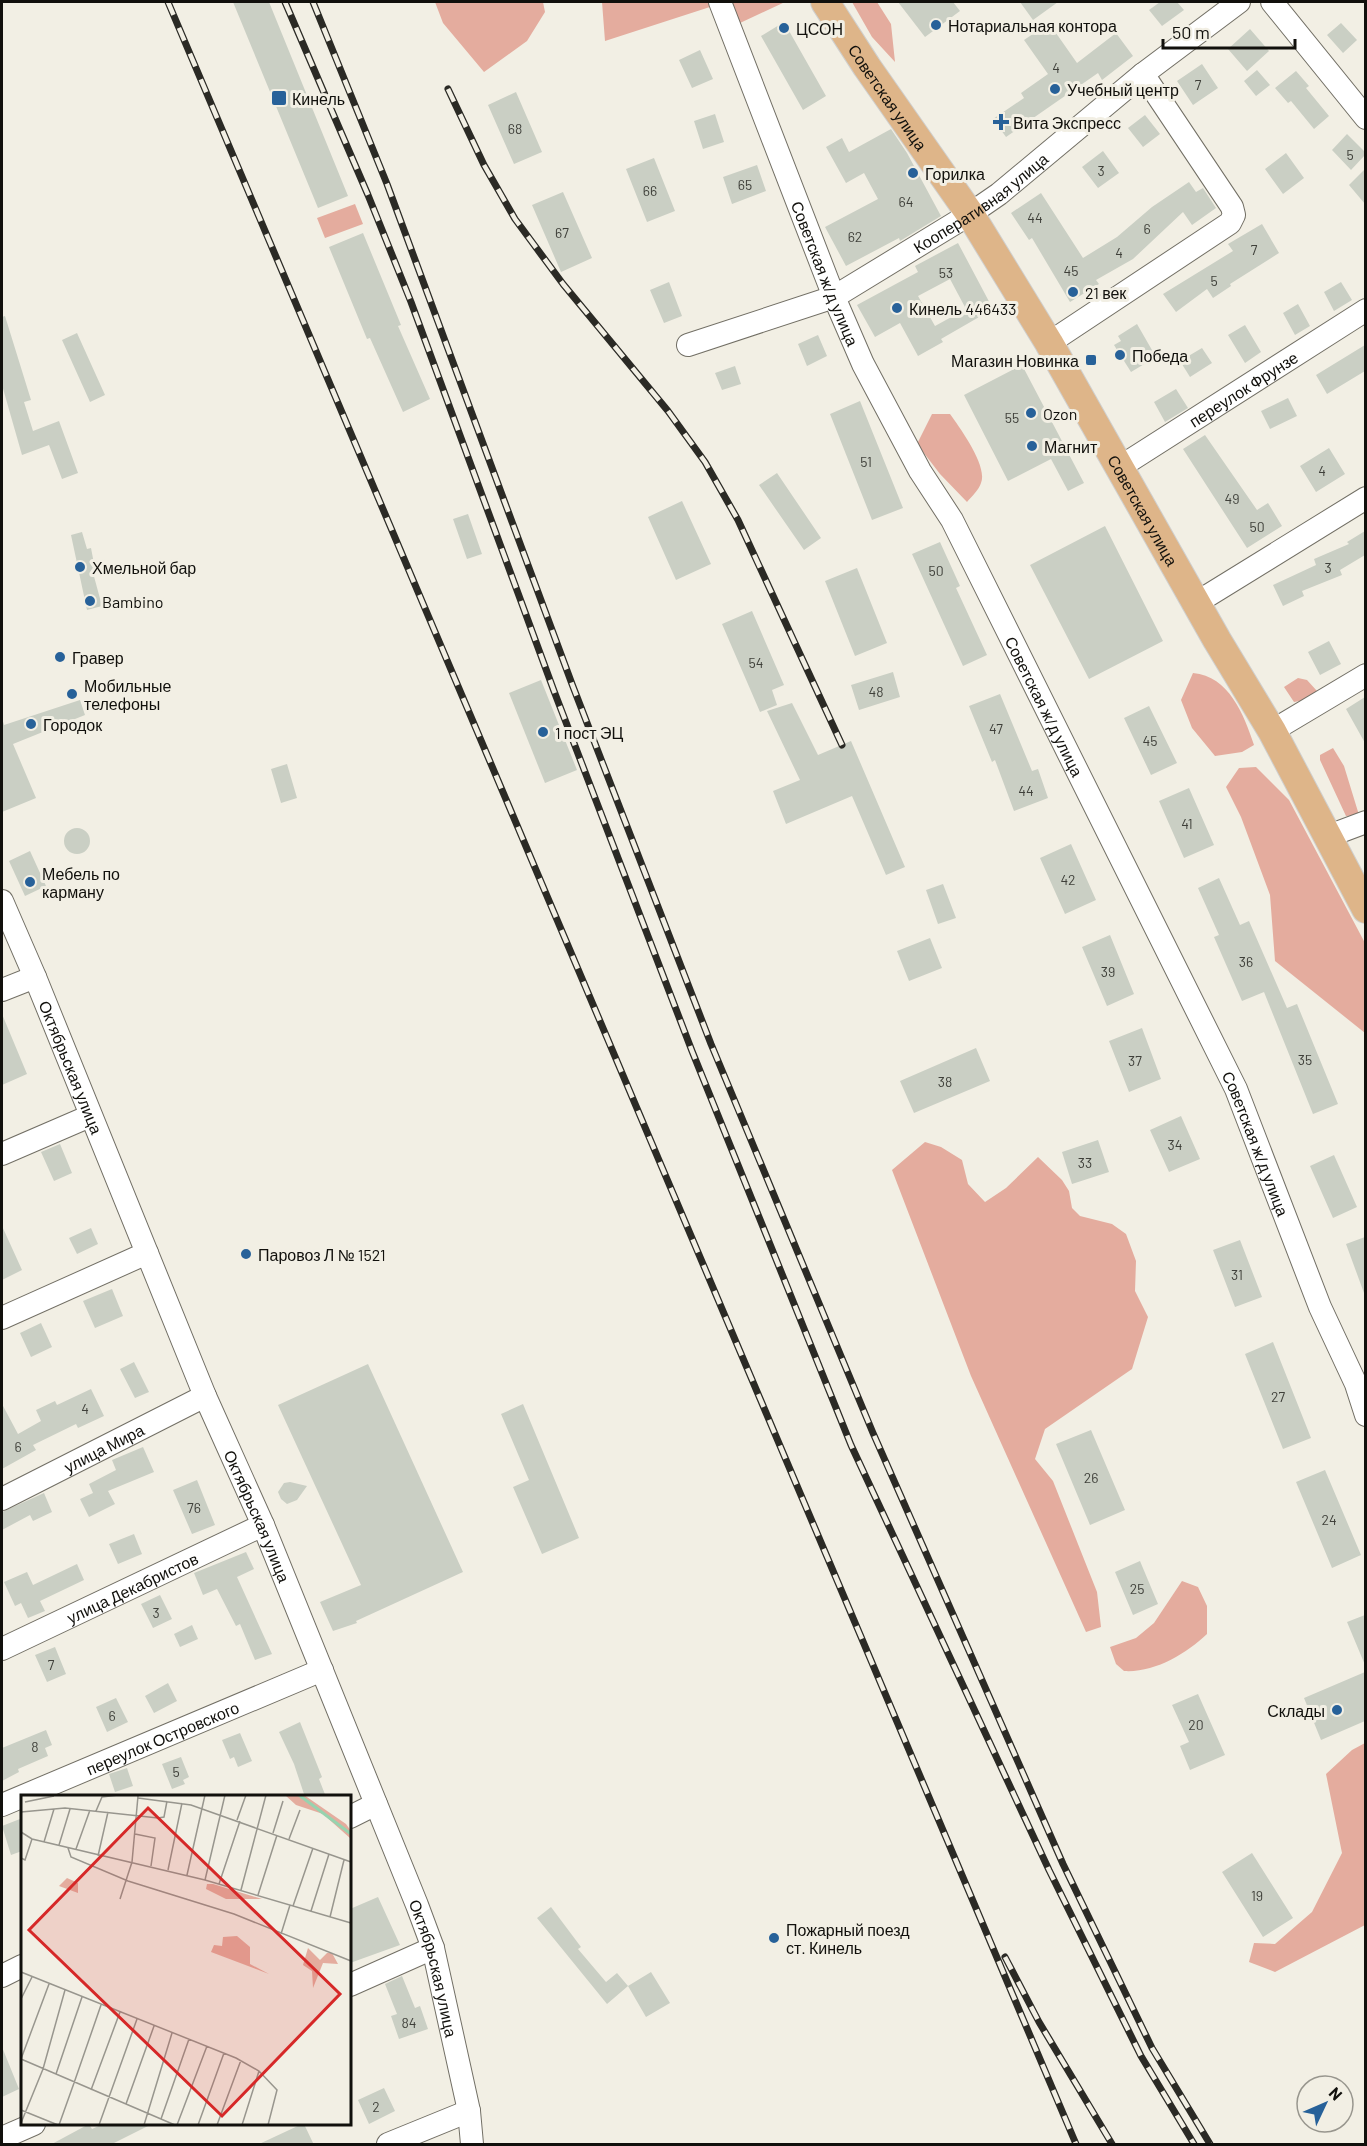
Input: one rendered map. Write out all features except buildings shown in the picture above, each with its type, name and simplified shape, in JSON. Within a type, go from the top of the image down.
[{"type":"main road","name":"Советская улица","points":[[825,2],[867,67],[970,214],[1049,342],[1196,603],[1272,731],[1365,909]]},
{"type":"street","name":"Советская ж/д улица","points":[[720,2],[834,297],[863,364],[920,471],[952,520],[1236,1089],[1320,1307],[1356,1384],[1365,1414]]},
{"type":"street","name":"Кооперативная улица","points":[[688,345],[834,297],[970,214],[999,194],[1143,74],[1239,2]]},
{"type":"street","points":[[1272,2],[1365,118]]},
{"type":"street","points":[[1049,342],[1230,223],[1234,215],[1232,207],[1143,74]]},
{"type":"street","name":"переулок Фрунзе","points":[[1120,467],[1365,310]]},
{"type":"street","points":[[1196,603],[1365,498]]},
{"type":"street","points":[[1272,731],[1365,675]]},
{"type":"street","points":[[1326,837],[1365,822]]},
{"type":"street","name":"Октябрьская улица","points":[[2,901],[205,1396],[263,1525],[433,1948],[470,2111],[472,2145]]},
{"type":"street","points":[[2,990],[35,977]]},
{"type":"street","points":[[2,1155],[90,1116]]},
{"type":"street","points":[[2,1318],[147,1253]]},
{"type":"street","name":"улица Мира","points":[[2,1499],[205,1396]]},
{"type":"street","name":"улица Декабристов","points":[[2,1649],[263,1525]]},
{"type":"street","name":"переулок Островского","points":[[26,1795],[322,1670]]},
{"type":"street","name":"переулок Островского","points":[[2,1805],[21,1797]]},
{"type":"street","points":[[351,1816],[376,1804]]},
{"type":"street","points":[[351,1985],[433,1948]]},
{"type":"street","points":[[2,1976],[21,1966]]},
{"type":"street","points":[[387,2145],[470,2111]]},
{"type":"street","points":[[2,2138],[32,2125]]},
{"type":"shaded area","points":[[435,2],[543,2],[545,12],[527,41],[484,72],[443,23]]},
{"type":"shaded area","points":[[602,2],[711,2],[713,6],[605,41]]},
{"type":"shaded area","points":[[732,2],[785,2],[740,23]]},
{"type":"shaded area","points":[[852,2],[877,2],[891,24],[895,62],[872,37]]},
{"type":"shaded area","points":[[355,204],[363,224],[325,238],[317,218]]},
{"type":"shaded area","points":[[932,414],[950,414],[981,467],[981,483],[967,502],[940,474],[917,444]]},
{"type":"shaded area","points":[[1193,673],[1216,681],[1225,689],[1240,710],[1254,745],[1242,752],[1215,756],[1192,728],[1181,700]]},
{"type":"shaded area","points":[[1298,678],[1307,680],[1317,691],[1305,700],[1294,702],[1284,687]]},
{"type":"shaded area","points":[[1333,748],[1344,766],[1359,815],[1346,816],[1320,760],[1320,755]]},
{"type":"shaded area","points":[[1256,767],[1289,800],[1365,943],[1365,1033],[1275,961],[1270,895],[1241,817],[1226,787],[1239,768]]},
{"type":"shaded area","points":[[925,1142],[941,1147],[962,1160],[968,1184],[985,1202],[1006,1188],[1038,1157],[1062,1180],[1069,1191],[1072,1208],[1080,1216],[1112,1224],[1126,1234],[1136,1261],[1135,1291],[1148,1317],[1132,1369],[1045,1429],[1035,1459],[1053,1481],[1097,1592],[1101,1627],[1086,1632],[971,1376],[892,1170]]},
{"type":"shaded area","points":[[1182,1581],[1198,1587],[1207,1606],[1207,1634],[1169,1661],[1147,1669],[1124,1671],[1116,1664],[1110,1647],[1136,1638],[1154,1623]]},
{"type":"shaded area","points":[[1365,1743],[1365,1925],[1275,1972],[1249,1962],[1254,1943],[1275,1944],[1312,1912],[1342,1853],[1326,1774],[1352,1750]]},
{"type":"railway","points":[[168,2],[1076,2144]]},
{"type":"railway","points":[[285,2],[411,302],[554,691],[692,1051],[851,1445],[1049,1870],[1141,2056],[1194,2144]]},
{"type":"railway","points":[[313,2],[387,184],[572,684],[711,1044],[873,1433],[1063,1864],[1152,2048],[1210,2144]]},
{"type":"railway","points":[[448,89],[484,165],[515,219],[563,284],[668,411],[705,462],[738,520],[842,745]]},
{"type":"railway","points":[[1005,1957],[1039,2022],[1112,2144]]},
{"type":"place","name":"Нотариальная контора","points":[[936,25]]},
{"type":"place","name":"ЦСОН","points":[[784,28]]},
{"type":"place","name":"Учебный центр","points":[[1055,89]]},
{"type":"place","name":"Кинель","points":[[279,98]]},
{"type":"place","name":"Вита Экспресс","points":[[1001,122]]},
{"type":"place","name":"Горилка","points":[[913,173]]},
{"type":"place","name":"21 век","points":[[1073,292]]},
{"type":"place","name":"Кинель 446433","points":[[897,308]]},
{"type":"place","name":"Победа","points":[[1120,355]]},
{"type":"place","name":"Магазин Новинка","points":[[1091,360]]},
{"type":"place","name":"Ozon","points":[[1031,413]]},
{"type":"place","name":"Магнит","points":[[1032,446]]},
{"type":"place","name":"Хмельной бар","points":[[80,567]]},
{"type":"place","name":"Bambino","points":[[90,601]]},
{"type":"place","name":"Гравер","points":[[60,657]]},
{"type":"place","name":"Мобильные телефоны","points":[[72,694]]},
{"type":"place","name":"Городок","points":[[31,724]]},
{"type":"place","name":"1 пост ЭЦ","points":[[543,732]]},
{"type":"place","name":"Мебель по карману","points":[[30,882]]},
{"type":"place","name":"Паровоз Л № 1521","points":[[246,1254]]},
{"type":"place","name":"Склады","points":[[1337,1710]]},
{"type":"place","name":"Пожарный поезд ст. Кинель","points":[[774,1938]]}]
